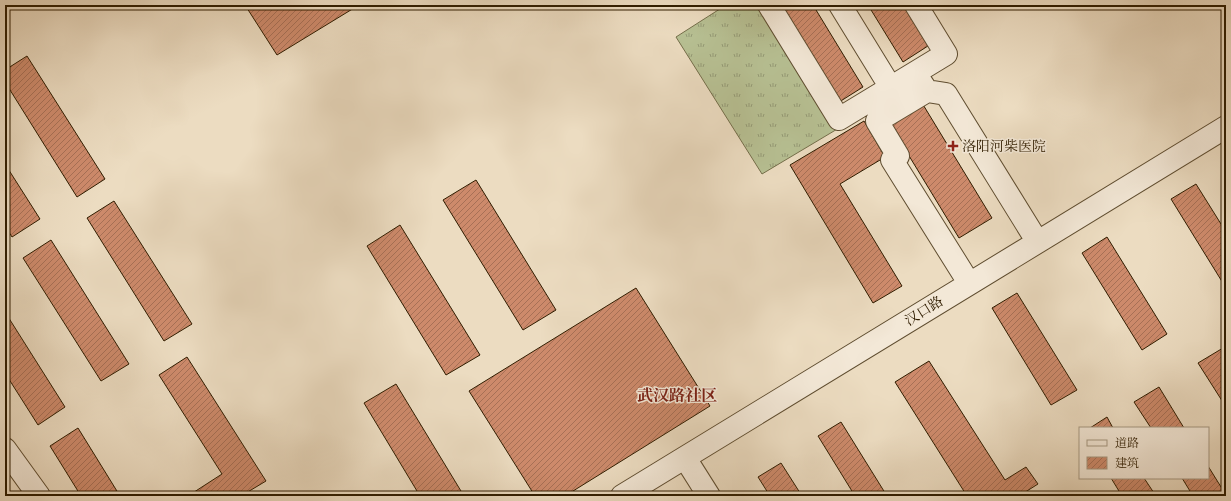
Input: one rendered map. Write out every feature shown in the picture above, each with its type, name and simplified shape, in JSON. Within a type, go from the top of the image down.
[{"type":"street","points":[[769,5],[839,119],[946,54],[916,5]]},
{"type":"street","points":[[840,5],[891,88]]},
{"type":"street","points":[[915,73],[927,91]]},
{"type":"street","points":[[969,283],[892,160],[898,156],[877,121],[927,91],[946,94],[1038,241]]},
{"type":"street","name":"汉口路","points":[[622,496],[1226,127]]},
{"type":"street","points":[[5,449],[39,496]]},
{"type":"street","points":[[685,458],[709,496]]},
{"type":"green space","points":[[726,5],[764,5],[839,128],[762,174],[676,37]]},
{"type":"building","points":[[245,5],[359,5],[277,55]]},
{"type":"building","points":[[775,5],[813,5],[863,87],[836,104]]},
{"type":"building","points":[[868,5],[906,5],[931,44],[903,62]]},
{"type":"building","points":[[27,56],[105,179],[77,197],[5,82],[5,70]]},
{"type":"building","points":[[919,98],[992,218],[959,238],[886,118]]},
{"type":"building","points":[[864,121],[885,157],[840,184],[902,286],[873,303],[790,165]]},
{"type":"building","points":[[5,164],[40,219],[12,237],[5,226]]},
{"type":"building","points":[[476,180],[556,310],[523,330],[443,200]]},
{"type":"building","points":[[1196,184],[1226,232],[1226,288],[1171,199]]},
{"type":"building","points":[[114,201],[192,324],[164,341],[87,218]]},
{"type":"building","points":[[400,225],[480,355],[446,375],[367,246]]},
{"type":"building","points":[[1107,237],[1167,334],[1142,350],[1082,253]]},
{"type":"building","points":[[51,240],[129,364],[101,381],[23,258]]},
{"type":"building","points":[[636,288],[710,406],[565,496],[535,496],[469,391]]},
{"type":"building","points":[[1017,293],[1077,390],[1051,405],[992,308]]},
{"type":"building","points":[[5,312],[65,407],[38,425],[5,373]]},
{"type":"building","points":[[1223,348],[1226,353],[1226,407],[1198,363]]},
{"type":"building","points":[[187,357],[266,481],[241,496],[188,496],[222,474],[159,375]]},
{"type":"building","points":[[929,361],[1005,480],[1026,467],[1038,484],[1019,496],[967,496],[895,382]]},
{"type":"building","points":[[396,384],[464,496],[420,496],[364,403]]},
{"type":"building","points":[[1159,387],[1183,427],[1150,427],[1134,402]]},
{"type":"building","points":[[1107,417],[1112,427],[1092,427]]},
{"type":"building","points":[[841,422],[887,496],[855,496],[818,436]]},
{"type":"building","points":[[78,428],[120,496],[81,496],[50,446]]},
{"type":"building","points":[[781,463],[802,496],[770,496],[758,477]]},
{"type":"building","points":[[1209,468],[1226,495],[1226,496],[1193,496],[1183,479],[1209,479]]},
{"type":"building","points":[[1112,479],[1145,479],[1156,496],[1122,496]]},
{"type":"building","points":[[5,487],[11,496],[5,496]]},
{"type":"place","name":"洛阳河柴医院","points":[[953,146]]},
{"type":"district","name":"武汉路社区","points":[[677,396]]}]
